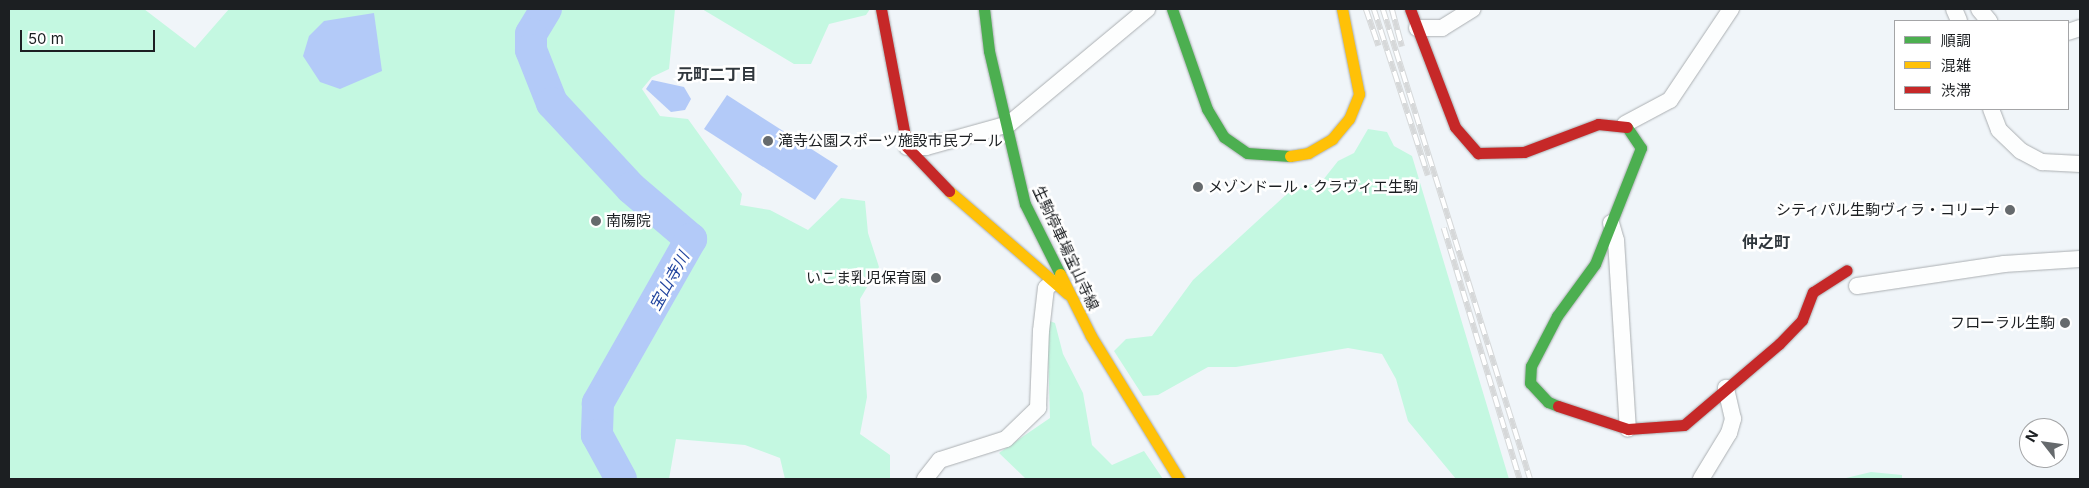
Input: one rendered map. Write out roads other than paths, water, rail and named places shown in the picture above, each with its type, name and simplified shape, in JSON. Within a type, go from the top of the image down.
[{"type":"street","points":[[881,9],[907,147],[956,198],[1073,298]]},
{"type":"street","name":"生駒停車場宝山寺線","points":[[984,9],[989,50],[1009,124],[1025,204],[1091,336],[1179,479]]},
{"type":"street","points":[[907,147],[926,147],[1009,124],[1147,9]]},
{"type":"street","points":[[1172,9],[1207,109],[1224,137],[1247,153],[1276,158],[1308,153],[1332,139],[1349,119],[1358,94],[1342,9]]},
{"type":"street","points":[[1410,9],[1455,127],[1478,153],[1491,156],[1524,152],[1598,124],[1625,124],[1670,100],[1731,9]]},
{"type":"street","points":[[1417,28],[1442,28],[1473,9]]},
{"type":"street","points":[[1978,9],[1988,20]]},
{"type":"street","points":[[1991,110],[1999,130],[2021,151],[2042,162],[2080,164]]},
{"type":"street","points":[[1625,124],[1641,148],[1595,264],[1557,316],[1535,359],[1530,383],[1548,402],[1628,429],[1684,424],[1802,320],[1813,292],[1848,270]]},
{"type":"street","points":[[1611,223],[1616,240],[1628,429]]},
{"type":"street","points":[[1857,286],[2004,264],[2080,259]]},
{"type":"street","points":[[925,479],[940,460],[1006,439],[1038,408],[1040,331],[1046,288],[1052,282]]},
{"type":"street","points":[[1701,479],[1729,433],[1733,419],[1726,388]]},
{"type":"water","points":[[374,13],[382,71],[340,89],[320,82],[303,56],[309,36],[324,21]]},
{"type":"water","points":[[652,80],[684,87],[691,99],[685,110],[671,112],[646,89]]},
{"type":"water","points":[[727,95],[838,166],[815,200],[704,129]]},
{"type":"waterway","name":"宝山寺川","points":[[546,9],[531,34],[531,50],[552,103],[631,188],[691,239],[598,403],[597,435],[621,479]]},
{"type":"railway","points":[[1366,9],[1379,46]]},
{"type":"railway","points":[[1374,9],[1428,175]]},
{"type":"railway","points":[[1383,9],[1530,479]]},
{"type":"railway","points":[[1392,9],[1402,47]]},
{"type":"railway","points":[[1444,228],[1520,479]]},
{"type":"place","name":"滝寺公園スポーツ施設市民プール","points":[[768,141]]},
{"type":"place","name":"メゾンドール・クラヴィエ生駒","points":[[1198,187]]},
{"type":"place","name":"シティパル生駒ヴィラ・コリーナ","points":[[2010,210]]},
{"type":"place","name":"南陽院","points":[[596,221]]},
{"type":"place","name":"いこま乳児保育園","points":[[936,278]]},
{"type":"place","name":"フローラル生駒","points":[[2065,323]]},
{"type":"district","name":"元町二丁目","points":[[717,74]]},
{"type":"district","name":"仲之町","points":[[1766,242]]}]
